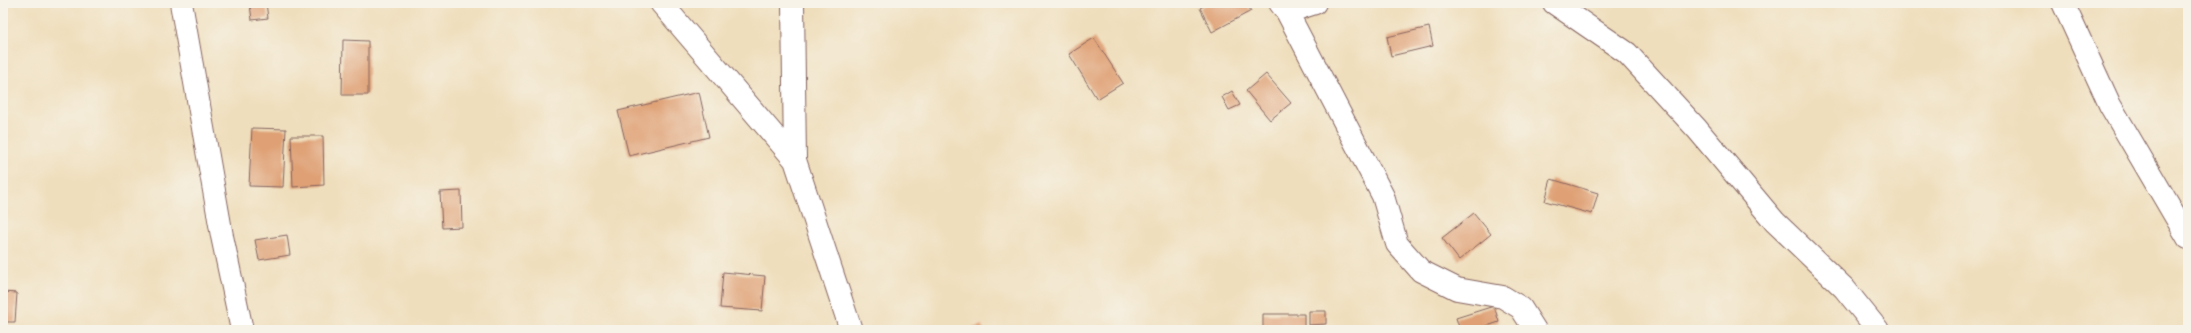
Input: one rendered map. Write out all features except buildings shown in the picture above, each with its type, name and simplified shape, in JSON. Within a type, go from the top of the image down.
[{"type":"street","points":[[181,3],[222,236],[242,330]]},
{"type":"street","points":[[661,3],[795,160]]},
{"type":"street","points":[[793,3],[795,160],[851,330]]},
{"type":"street","points":[[1315,3],[1283,7],[1383,196],[1396,244],[1421,271],[1457,289],[1503,296],[1521,308],[1535,330]]},
{"type":"street","points":[[1554,3],[1627,53],[1697,129],[1775,222],[1844,288],[1878,330]]},
{"type":"street","points":[[2063,3],[2110,106],[2188,238]]}]
